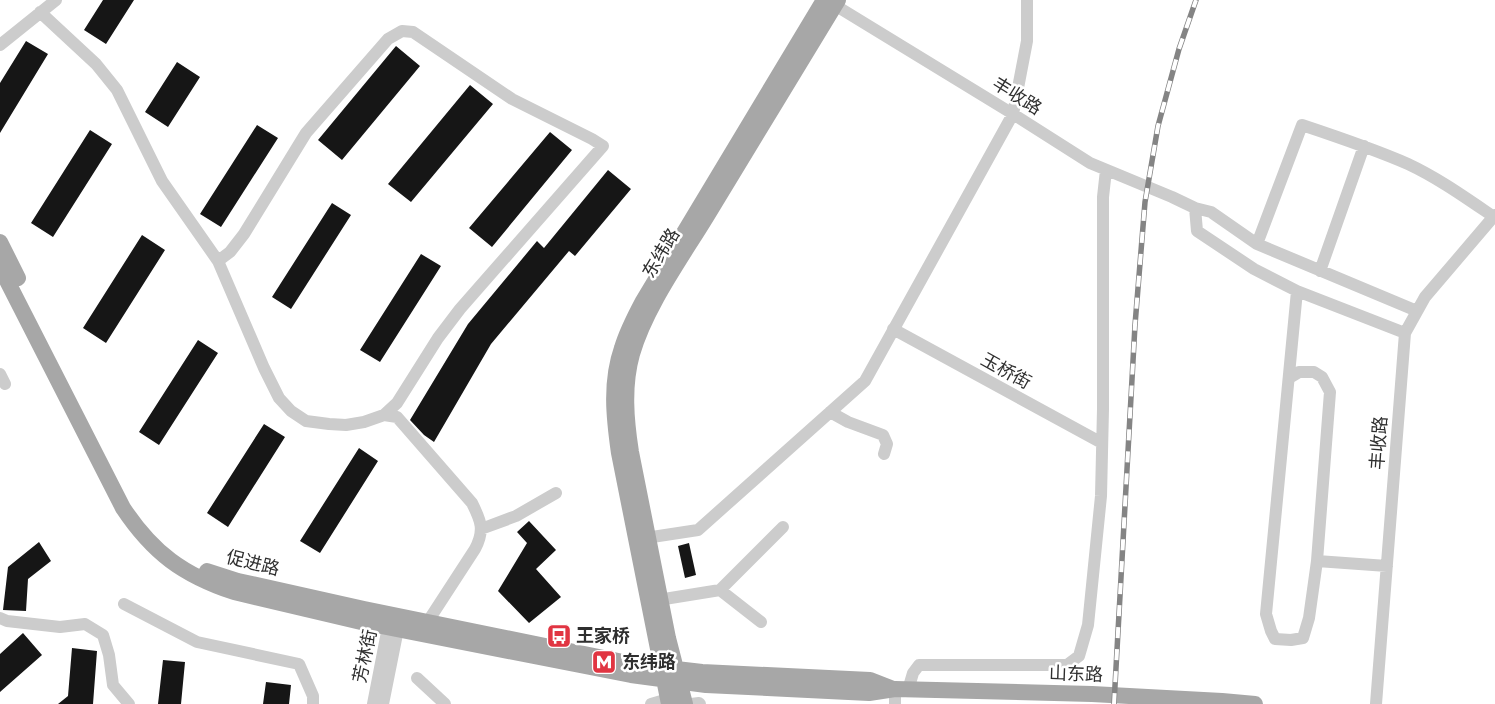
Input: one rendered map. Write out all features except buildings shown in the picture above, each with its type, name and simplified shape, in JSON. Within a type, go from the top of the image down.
[{"type":"main road","name":"东纬路","points":[[669,702],[670,674],[642,539],[627,426],[626,400],[632,355],[641,332],[670,276],[831,1]]},
{"type":"main road","name":"促进路","points":[[0,242],[133,503],[145,521],[172,549],[203,569],[218,576],[393,624]]},
{"type":"main road","name":"促进路","points":[[0,267],[123,508],[150,543],[180,568],[198,579],[234,592],[393,624],[424,628],[631,675],[670,674]]},
{"type":"main road","name":"东纬路","points":[[670,674],[685,704]]},
{"type":"main road","name":"山东路","points":[[670,674],[706,685],[810,691],[899,694],[1092,694],[1255,704]]},
{"type":"street","points":[[0,45],[56,0]]},
{"type":"street","points":[[642,539],[698,530],[865,381],[1013,114],[1028,41],[1026,0]]},
{"type":"street","name":"丰收路","points":[[831,1],[1090,163],[1195,208],[1211,212],[1257,244],[1417,311]]},
{"type":"street","points":[[40,12],[96,64],[118,90],[162,182],[218,261],[264,368],[279,398],[291,411],[306,421],[346,425],[364,422],[384,415],[397,403],[438,338],[460,309],[603,146],[512,99],[413,32],[402,31],[388,39],[306,133],[244,234],[230,252],[218,261]]},
{"type":"street","points":[[1257,244],[1302,125],[1364,146],[1409,165],[1494,216]]},
{"type":"street","points":[[1320,271],[1364,146]]},
{"type":"street","points":[[899,694],[919,665],[1067,665],[1079,656],[1088,625],[1101,496],[1103,197],[1106,170]]},
{"type":"street","points":[[1195,208],[1197,231],[1254,269],[1297,292],[1405,332]]},
{"type":"street","name":"丰收路","points":[[1376,704],[1405,332],[1425,297],[1494,216]]},
{"type":"street","points":[[1289,378],[1300,372],[1314,372],[1322,377],[1330,392],[1317,561],[1309,618],[1303,638],[1291,640],[1275,638],[1266,614],[1297,292]]},
{"type":"street","name":"玉桥街","points":[[893,329],[1102,443]]},
{"type":"street","points":[[830,412],[848,422],[883,436],[887,444],[884,454]]},
{"type":"street","points":[[384,415],[397,417],[472,503],[480,518],[480,539],[475,550],[424,628]]},
{"type":"street","points":[[481,529],[516,516],[556,492]]},
{"type":"street","points":[[654,600],[720,590],[783,527]]},
{"type":"street","points":[[1317,561],[1387,566]]},
{"type":"street","points":[[720,590],[761,622]]},
{"type":"street","points":[[124,604],[198,642],[299,664],[313,696],[312,704]]},
{"type":"street","points":[[0,618],[7,621],[60,626],[85,624],[103,635],[109,655],[113,685],[129,704]]},
{"type":"street","points":[[383,704],[393,624]]},
{"type":"street","name":"芳林街","points":[[373,704],[393,624]]},
{"type":"street","points":[[417,678],[445,704]]},
{"type":"street","points":[[651,704],[669,702]]},
{"type":"street","points":[[691,704],[700,704]]},
{"type":"railway","points":[[1114,704],[1135,325],[1145,202],[1158,126],[1179,49],[1196,0]]},
{"type":"place","name":"王家桥","points":[[559,636]]},
{"type":"place","name":"东纬路","points":[[604,662]]}]
